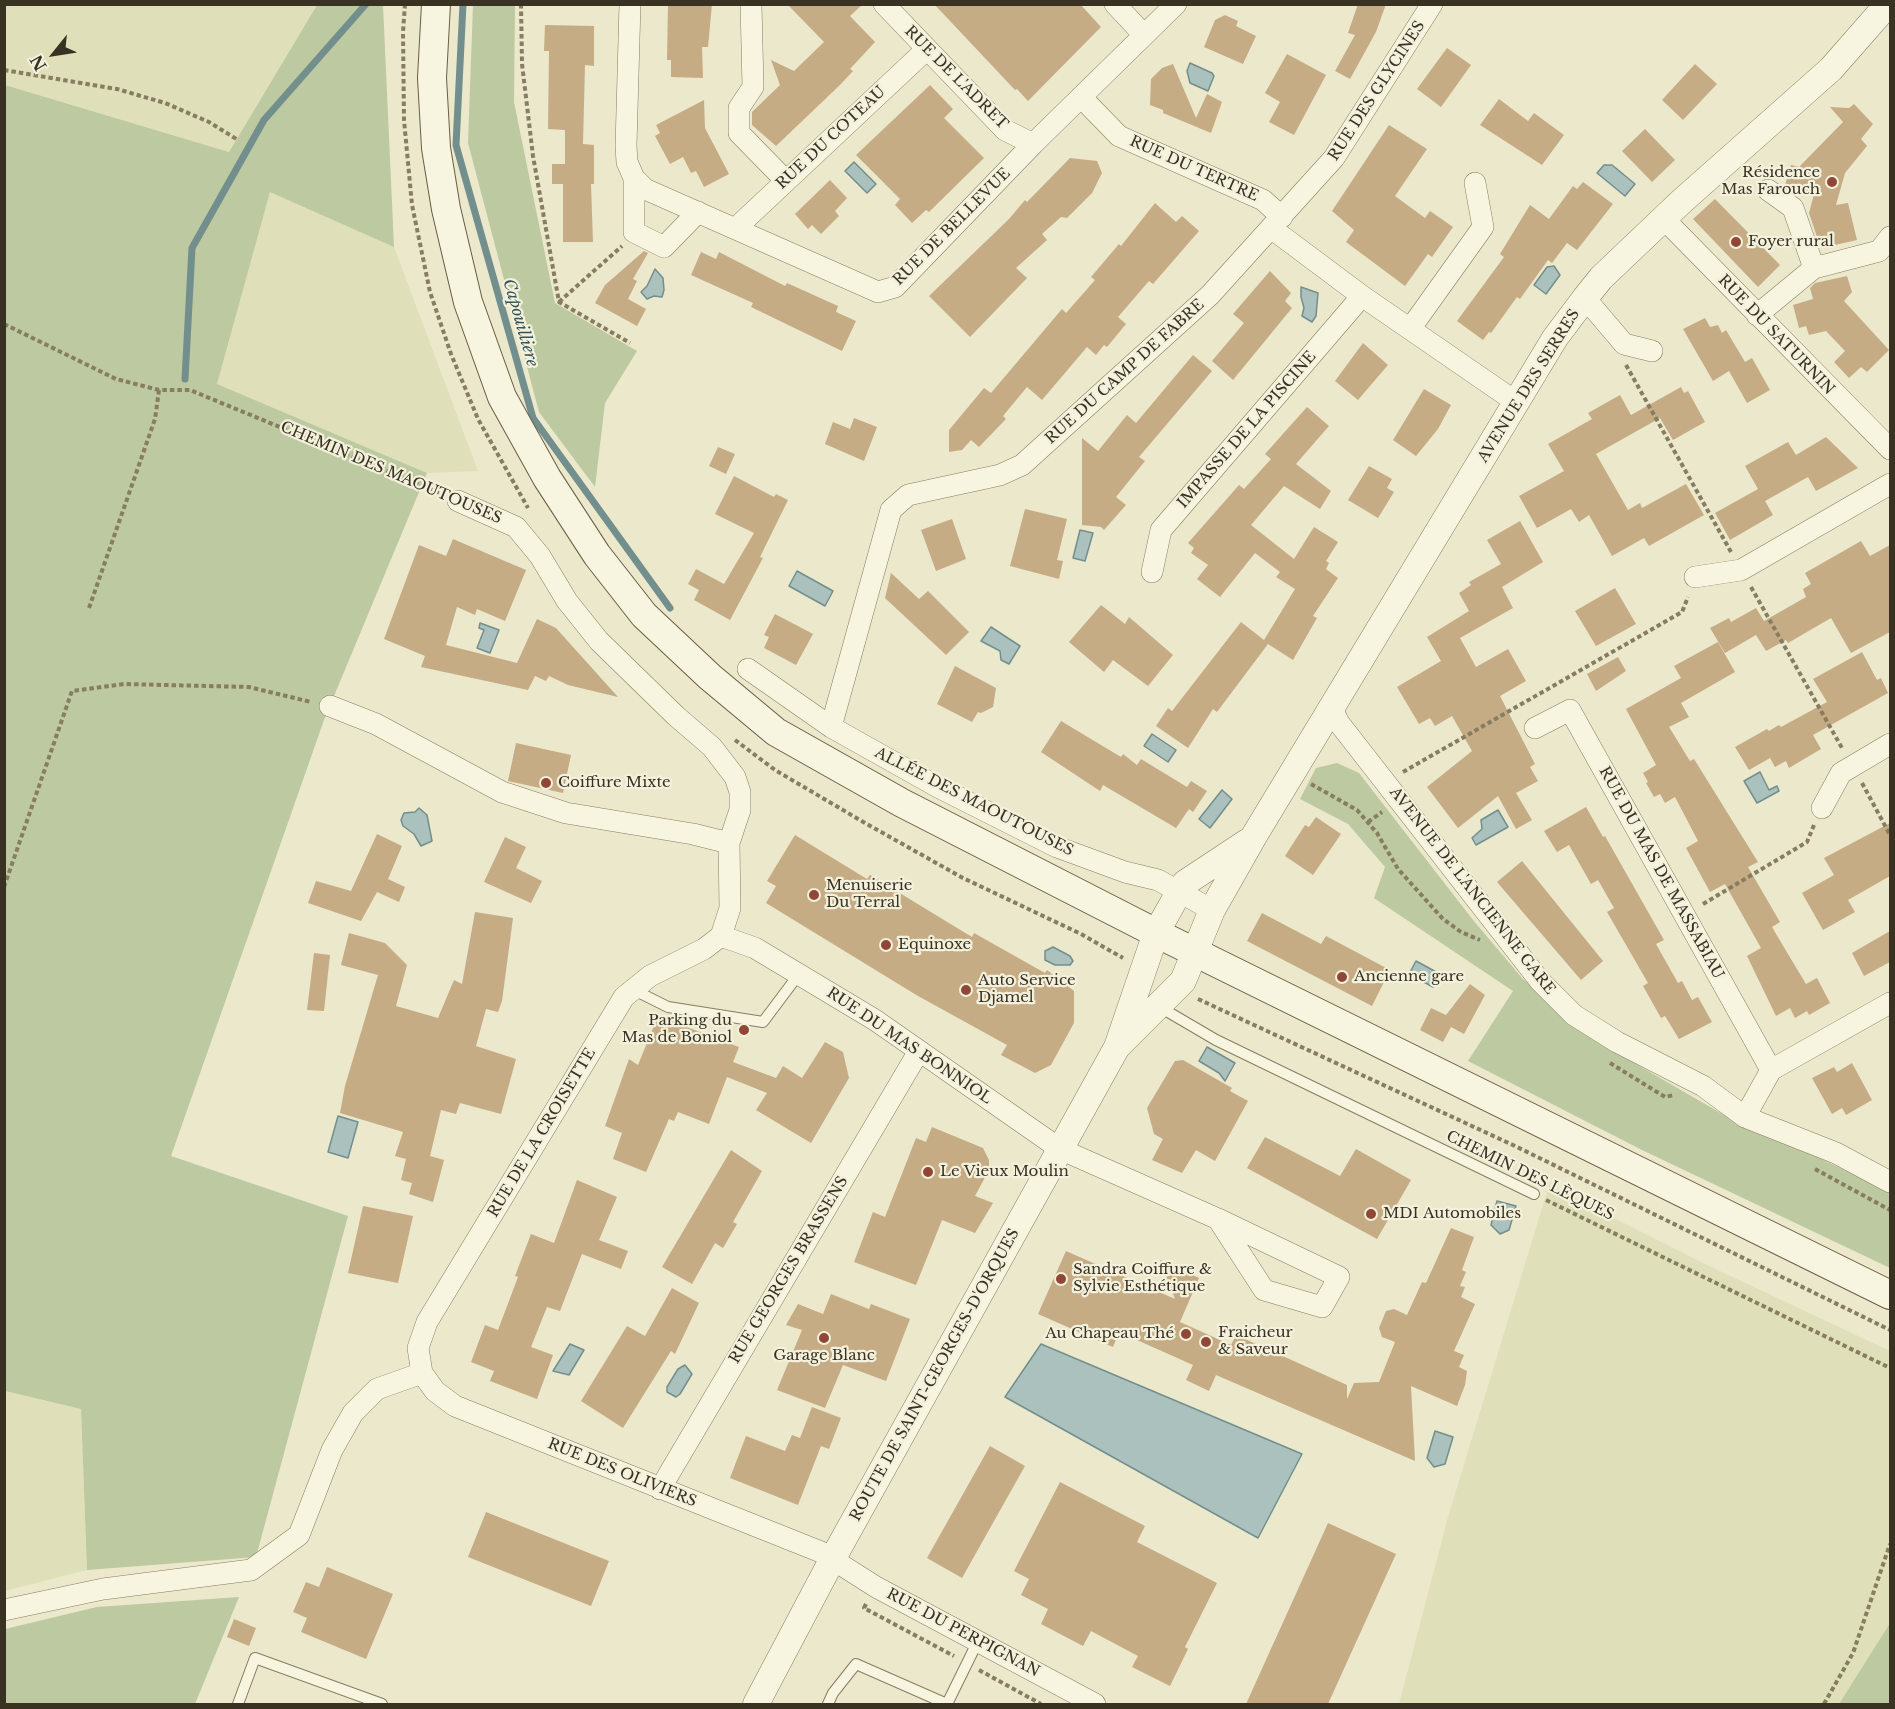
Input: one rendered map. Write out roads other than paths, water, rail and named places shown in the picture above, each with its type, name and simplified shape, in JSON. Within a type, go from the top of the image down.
[{"type":"main road","points":[[436,4],[432,78],[436,148],[446,209],[468,302],[502,397],[547,478],[597,555],[652,623],[710,677],[776,732],[902,803],[1156,933],[1890,1295]]},
{"type":"street","points":[[630,4],[626,146],[627,162],[634,178],[634,232],[664,247],[698,212]]},
{"type":"street","points":[[751,4],[753,87],[739,108],[739,133],[785,180]]},
{"type":"street","name":"RUE DE L'ADRET","points":[[884,4],[1005,130],[1034,144]]},
{"type":"street","points":[[1115,4],[1144,35]]},
{"type":"street","name":"RUE DE BELLEVUE","points":[[634,178],[645,189],[878,292],[895,287],[1034,144],[1176,4]]},
{"type":"street","name":"RUE DES GLYCINES","points":[[1276,223],[1334,158],[1432,4]]},
{"type":"street","name":"AVENUE DES SERRES","points":[[1195,952],[1212,910],[1254,836],[1555,338],[1601,278],[1831,69],[1888,4]]},
{"type":"street","name":"RUE DU COTEAU","points":[[736,228],[927,49]]},
{"type":"street","name":"RUE DU TERTRE","points":[[1081,97],[1119,136],[1263,200],[1276,223]]},
{"type":"street","points":[[1410,329],[1483,227],[1475,183]]},
{"type":"street","points":[[1768,190],[1793,208],[1815,268]]},
{"type":"street","name":"RUE DU SATURNIN","points":[[1664,219],[1890,449]]},
{"type":"street","points":[[1276,223],[1362,296],[1516,402]]},
{"type":"street","name":"RUE DU CAMP DE FABRE","points":[[831,727],[891,510],[908,495],[1000,475],[1022,465],[1210,296],[1276,223]]},
{"type":"street","points":[[1757,315],[1815,268],[1879,251],[1890,237]]},
{"type":"street","name":"IMPASSE DE LA PISCINE","points":[[1152,572],[1161,530],[1362,296]]},
{"type":"street","points":[[1585,298],[1624,344],[1652,351]]},
{"type":"street","points":[[1695,577],[1741,570],[1890,484]]},
{"type":"street","name":"CHEMIN DES MAOUTOUSES","points":[[458,501],[516,527],[540,556],[567,601],[599,641],[724,761],[740,792],[740,810],[729,843],[729,908],[721,936]]},
{"type":"street","name":"ALLÉE DES MAOUTOUSES","points":[[748,669],[831,727],[938,787],[1057,848],[1125,872],[1158,880],[1212,910]]},
{"type":"street","points":[[330,706],[376,724],[502,792],[566,813],[693,834],[729,843]]},
{"type":"street","name":"AVENUE DE L'ANCIENNE GARE","points":[[1331,707],[1339,723],[1540,981],[1574,1015],[1617,1042],[1702,1086],[1744,1117],[1836,1153],[1890,1182]]},
{"type":"street","name":"RUE DU MAS DE MASSABIAU","points":[[1535,728],[1570,710],[1771,1070]]},
{"type":"street","points":[[1822,808],[1841,773],[1890,744]]},
{"type":"street","name":"AVENUE DES SERRES","points":[[1156,933],[1185,883],[1254,836]]},
{"type":"street","name":"ROUTE DE SAINT-GEORGES-D'ORQUES","points":[[756,1704],[832,1560],[1117,1047],[1156,933]]},
{"type":"street","name":"RUE DU MAS BONNIOL","points":[[721,936],[755,948],[875,1020],[1060,1149],[1218,1219],[1339,1277],[1322,1307],[1264,1290],[1218,1219]]},
{"type":"street","name":"RUE DE LA CROISETTE","points":[[422,1373],[418,1348],[427,1322],[624,998],[632,989],[704,949],[721,936]]},
{"type":"street","name":"ROUTE DE SAINT-GEORGES-D'ORQUES","points":[[1117,1047],[1179,987],[1195,952]]},
{"type":"street","points":[[1744,1117],[1771,1070],[1890,1003]]},
{"type":"street","name":"RUE GEORGES BRASSENS","points":[[660,1489],[919,1051]]},
{"type":"street","points":[[4,1611],[103,1589],[251,1570],[299,1535],[332,1450],[353,1413],[377,1389],[422,1373]]},
{"type":"street","name":"RUE DES OLIVIERS","points":[[422,1373],[435,1390],[455,1406],[660,1489],[789,1538],[821,1552],[832,1560]]},
{"type":"street","name":"RUE DU PERPIGNAN","points":[[832,1560],[977,1643],[1095,1704]]},
{"type":"lane","points":[[632,989],[668,1007],[763,1022],[799,974]]},
{"type":"lane","name":"CHEMIN DES LÈQUES","points":[[1158,1006],[1216,1040],[1534,1194]]},
{"type":"lane","points":[[828,1704],[833,1693],[856,1665],[947,1704],[977,1643]]},
{"type":"lane","points":[[238,1704],[255,1658],[382,1704]]},
{"type":"water","points":[[1190,63],[1214,76],[1208,91],[1190,83],[1187,71]]},
{"type":"water","points":[[854,162],[876,184],[867,193],[845,171]]},
{"type":"water","points":[[1604,165],[1612,165],[1635,184],[1625,196],[1597,173]]},
{"type":"water","points":[[1554,266],[1560,275],[1546,294],[1534,285],[1547,267]]},
{"type":"water","points":[[655,269],[663,278],[664,290],[662,297],[654,296],[647,299],[641,292],[647,286]]},
{"type":"water","points":[[1301,287],[1318,293],[1316,316],[1312,322],[1302,316],[1304,308]]},
{"type":"water","points":[[1080,530],[1093,533],[1085,561],[1073,558]]},
{"type":"water","points":[[797,571],[833,591],[825,606],[789,586]]},
{"type":"water","points":[[480,623],[499,630],[490,653],[477,648],[484,630],[479,628]]},
{"type":"water","points":[[991,627],[1020,646],[1009,664],[1001,660],[1000,651],[981,641]]},
{"type":"water","points":[[1152,734],[1176,750],[1168,762],[1144,746]]},
{"type":"water","points":[[1760,772],[1769,790],[1777,786],[1779,791],[1757,803],[1744,781]]},
{"type":"water","points":[[1222,790],[1232,799],[1210,828],[1199,819]]},
{"type":"water","points":[[419,808],[427,815],[432,841],[421,846],[414,834],[403,826],[401,820],[404,813],[415,812]]},
{"type":"water","points":[[1498,810],[1508,827],[1476,845],[1472,838],[1482,829],[1481,820]]},
{"type":"water","points":[[1053,947],[1070,956],[1073,961],[1070,965],[1055,965],[1045,960],[1045,951]]},
{"type":"water","points":[[1416,961],[1440,974],[1433,987],[1409,974]]},
{"type":"water","points":[[1207,1047],[1235,1063],[1225,1081],[1219,1073],[1199,1061]]},
{"type":"water","points":[[338,1116],[358,1122],[348,1158],[328,1152]]},
{"type":"water","points":[[1497,1201],[1516,1206],[1509,1230],[1500,1234],[1491,1225]]},
{"type":"water","points":[[570,1344],[584,1350],[569,1375],[553,1371]]},
{"type":"water","points":[[1041,1344],[1302,1454],[1258,1538],[1005,1397]]},
{"type":"water","points":[[685,1365],[692,1374],[676,1397],[667,1392],[667,1387],[678,1369]]},
{"type":"water","points":[[1435,1431],[1453,1437],[1445,1464],[1434,1467],[1427,1458]]},
{"type":"waterway","name":"Capouilliere","points":[[185,379],[192,248],[264,120],[366,4]]},
{"type":"waterway","name":"Capouilliere","points":[[463,4],[456,145],[533,418],[670,608]]},
{"type":"place","name":"Résidence Mas Farouch","points":[[1832,182]]},
{"type":"place","name":"Foyer rural","points":[[1736,242]]},
{"type":"place","name":"Coiffure Mixte","points":[[546,783]]},
{"type":"place","name":"Menuiserie Du Terral","points":[[814,895]]},
{"type":"place","name":"Equinoxe","points":[[886,945]]},
{"type":"place","name":"Ancienne gare","points":[[1342,977]]},
{"type":"place","name":"Auto Service Djamel","points":[[966,990]]},
{"type":"place","name":"Parking du Mas de Boniol","points":[[744,1030]]},
{"type":"place","name":"Le Vieux Moulin","points":[[928,1172]]},
{"type":"place","name":"MDI Automobiles","points":[[1371,1214]]},
{"type":"place","name":"Sandra Coiffure & Sylvie Esthétique","points":[[1061,1279]]},
{"type":"place","name":"Au Chapeau Thé","points":[[1186,1334]]},
{"type":"place","name":"Garage Blanc","points":[[824,1338]]},
{"type":"place","name":"Fraicheur & Saveur","points":[[1206,1342]]}]
